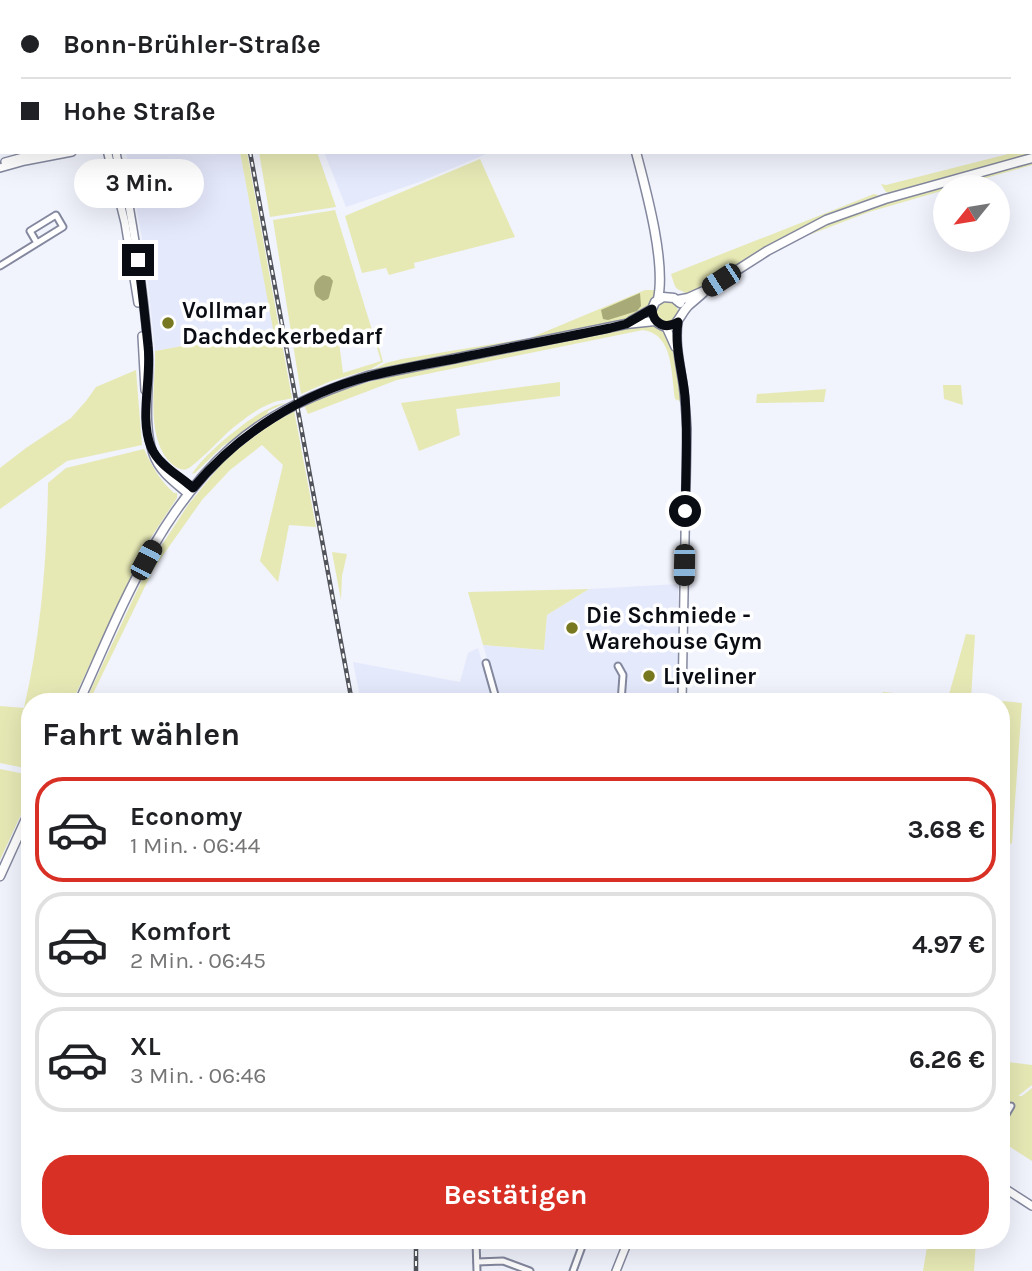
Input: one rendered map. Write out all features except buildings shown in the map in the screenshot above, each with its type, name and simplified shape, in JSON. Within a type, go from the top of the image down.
[{"type":"main road","points":[[626,324],[652,309],[658,299],[660,287],[650,209],[636,154]]},
{"type":"main road","points":[[658,299],[690,296],[706,289],[767,251],[826,220],[885,199],[1032,158]]},
{"type":"main road","points":[[659,265],[668,291],[682,307],[680,319]]},
{"type":"main road","points":[[652,309],[655,321],[666,327],[673,326],[687,307],[706,289]]},
{"type":"main road","points":[[83,693],[159,536],[190,491],[232,447],[256,429],[299,403],[331,388],[368,376],[626,324],[655,321]]},
{"type":"main road","points":[[0,876],[21,830]]},
{"type":"street","points":[[0,166],[36,154]]},
{"type":"street","points":[[0,166],[62,154]]},
{"type":"street","points":[[110,154],[126,191],[134,233],[149,382],[148,435],[152,448],[190,491]]},
{"type":"street","points":[[0,266],[63,227],[56,215],[30,231],[37,243]]},
{"type":"street","points":[[680,319],[677,330],[687,429],[682,693]]},
{"type":"street","points":[[666,327],[679,358]]},
{"type":"street","points":[[486,663],[494,693]]},
{"type":"street","points":[[618,666],[623,675],[622,693]]},
{"type":"street","points":[[1010,1192],[1032,1206]]},
{"type":"street","points":[[476,1249],[477,1271]]},
{"type":"street","points":[[566,1271],[573,1271],[581,1249]]},
{"type":"street","points":[[616,1271],[625,1249]]},
{"type":"street","points":[[477,1262],[503,1261],[530,1271]]},
{"type":"shaded area","points":[[126,154],[240,154],[274,329],[155,351],[145,255]]},
{"type":"shaded area","points":[[240,154],[247,154],[292,398],[274,402],[254,412],[185,470],[173,465],[164,454],[155,427],[155,351],[273,329]]},
{"type":"shaded area","points":[[259,154],[318,154],[336,207],[270,217]]},
{"type":"shaded area","points":[[325,154],[486,154],[422,181],[346,207]]},
{"type":"shaded area","points":[[1008,154],[1029,154],[957,175],[933,175],[933,182],[892,194],[886,192],[881,184],[886,185]]},
{"type":"shaded area","points":[[480,159],[515,237],[414,263],[415,268],[389,275],[386,268],[362,273],[345,216]]},
{"type":"shaded area","points":[[1032,161],[1032,165],[997,175],[980,175]]},
{"type":"shaded area","points":[[933,188],[933,193],[869,212],[809,235],[808,233],[835,221]]},
{"type":"shaded area","points":[[874,194],[878,195],[876,198],[808,224],[689,295],[675,287],[671,274]]},
{"type":"shaded area","points":[[335,210],[372,330],[339,342],[343,373],[381,361],[374,338],[377,340],[383,362],[371,369],[331,381],[301,394],[273,220]]},
{"type":"shaded area","points":[[323,275],[333,281],[328,299],[323,301],[316,296],[314,287]]},
{"type":"shaded area","points":[[645,290],[658,290],[644,310],[610,324],[370,371],[402,359],[530,338]]},
{"type":"shaded area","points":[[640,293],[641,306],[637,311],[608,320],[603,319],[601,310]]},
{"type":"shaded area","points":[[667,301],[675,304],[678,312],[675,320],[667,323],[659,320],[656,312],[659,304]]},
{"type":"shaded area","points":[[645,323],[662,330],[670,340],[678,366],[680,401],[675,399],[666,347],[653,333],[643,330],[397,380],[308,414],[304,405],[387,377]]},
{"type":"shaded area","points":[[136,370],[142,445],[67,461],[0,509],[0,468],[71,418],[96,387]]},
{"type":"shaded area","points":[[560,382],[560,396],[456,409],[460,435],[419,451],[401,403]]},
{"type":"shaded area","points":[[943,385],[961,385],[963,405],[944,399]]},
{"type":"shaded area","points":[[826,389],[824,402],[756,403],[757,394]]},
{"type":"shaded area","points":[[286,403],[268,411],[267,417],[223,446],[192,474],[216,447],[239,428],[274,406]]},
{"type":"shaded area","points":[[294,410],[316,527],[289,525],[278,582],[260,561],[283,465],[262,445],[230,470],[202,500],[154,568],[93,693],[89,693],[149,565],[188,505],[222,463],[263,430]]},
{"type":"shaded area","points":[[144,449],[161,478],[177,493],[177,498],[150,539],[76,693],[27,693],[39,624],[48,483],[66,468]]},
{"type":"shaded area","points":[[332,552],[347,554],[342,576],[341,600]]},
{"type":"shaded area","points":[[678,584],[678,693],[497,693],[483,645],[544,650],[547,615],[589,589]]},
{"type":"shaded area","points":[[589,589],[547,615],[544,650],[483,645],[468,592]]},
{"type":"shaded area","points":[[966,634],[975,635],[971,693],[949,693]]},
{"type":"shaded area","points":[[478,648],[491,693],[359,693],[353,662],[460,682],[468,653]]},
{"type":"shaded area","points":[[1010,702],[1022,703],[1010,844]]},
{"type":"shaded area","points":[[0,706],[21,708],[21,767],[0,763]]},
{"type":"shaded area","points":[[0,769],[21,773],[21,814],[0,860]]},
{"type":"shaded area","points":[[1010,1062],[1032,1065],[1032,1085],[1018,1096],[1032,1088],[1032,1161],[1010,1147],[1010,1112],[1013,1107],[1010,1106]]},
{"type":"shaded area","points":[[927,1249],[975,1249],[974,1271],[923,1271]]},
{"type":"railway","points":[[250,154],[350,693]]},
{"type":"railway","points":[[416,1249],[416,1271]]},
{"type":"place","name":"Vollmar Dachdeckerbedarf","points":[[168,323]]},
{"type":"place","name":"Die Schmiede - Warehouse Gym","points":[[572,628]]},
{"type":"place","name":"Liveliner","points":[[649,676]]},
{"type":"route","points":[[138,260],[148,345],[148,435],[152,448],[165,466],[193,488],[232,447],[256,429],[299,403],[331,388],[404,368],[610,328],[626,324],[652,309],[653,318],[660,325],[673,326],[678,322],[679,358],[687,417],[685,511]]}]
